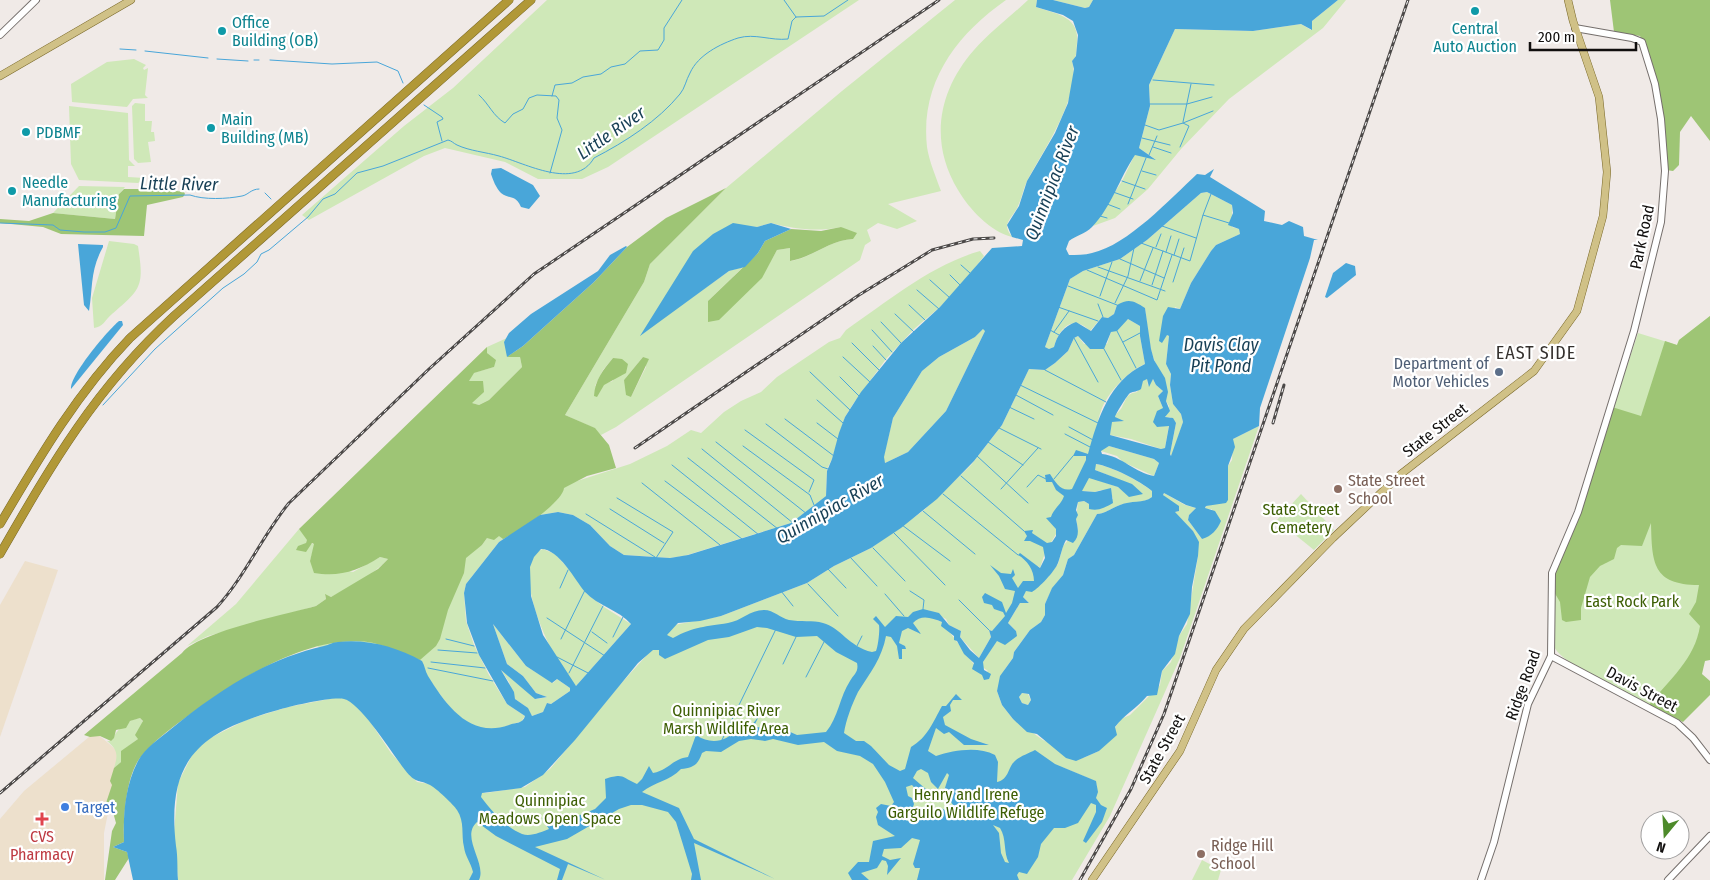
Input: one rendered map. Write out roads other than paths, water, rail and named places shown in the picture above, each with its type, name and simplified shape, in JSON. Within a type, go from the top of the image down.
[{"type":"highway","points":[[0,524],[66,416],[96,376],[130,338],[509,0]]},
{"type":"highway","points":[[0,554],[70,435],[101,393],[135,354],[174,316],[531,0]]},
{"type":"main road","points":[[0,35],[36,0]]},
{"type":"main road","points":[[0,76],[131,0]]},
{"type":"main road","name":"State Street","points":[[1092,880],[1176,758],[1216,670],[1244,629],[1333,538],[1401,474],[1534,371],[1577,311],[1604,216],[1607,172],[1600,106],[1592,73],[1575,28],[1568,0]]},
{"type":"main road","name":"Park Road","points":[[1575,28],[1636,38],[1642,42],[1658,102],[1665,171],[1662,218],[1636,322],[1580,499]]},
{"type":"main road","name":"Ridge Road","points":[[1481,880],[1494,842],[1528,704],[1551,656],[1551,578],[1556,561],[1576,515],[1580,499]]},
{"type":"main road","name":"Davis Street","points":[[1551,656],[1677,723],[1693,738],[1710,760]]},
{"type":"main road","points":[[1668,880],[1710,836]]},
{"type":"water","points":[[1037,0],[1053,0],[1085,8],[1089,7],[1093,0],[1338,0],[1312,21],[1312,30],[1301,24],[1253,31],[1175,29],[1149,85],[1150,106],[1139,148],[1156,160],[1135,155],[1105,211],[1089,229],[1069,241],[1066,249],[1069,255],[1086,254],[1106,248],[1120,241],[1148,220],[1197,174],[1205,175],[1214,169],[1210,177],[1265,211],[1264,221],[1282,225],[1289,221],[1303,227],[1304,236],[1318,240],[1314,240],[1310,258],[1260,408],[1259,426],[1233,439],[1235,447],[1228,466],[1228,500],[1226,503],[1206,506],[1205,508],[1215,511],[1221,521],[1218,527],[1206,538],[1202,539],[1188,520],[1189,515],[1196,508],[1186,505],[1164,493],[1163,495],[1179,506],[1179,511],[1175,512],[1193,531],[1199,542],[1190,614],[1179,636],[1175,654],[1162,671],[1157,695],[1147,696],[1122,719],[1115,727],[1117,735],[1099,751],[1076,761],[1066,758],[1037,734],[1027,732],[1002,705],[997,691],[1000,676],[1030,630],[1041,622],[1045,615],[1045,604],[1052,588],[1063,575],[1068,559],[1074,555],[1097,514],[1104,513],[1117,506],[1152,497],[1152,491],[1125,474],[1096,464],[1095,470],[1132,484],[1143,494],[1129,497],[1118,487],[1089,478],[1082,491],[1095,492],[1111,488],[1113,503],[1101,509],[1093,510],[1089,509],[1089,504],[1084,501],[1078,502],[1076,510],[1078,515],[1076,519],[1077,538],[1073,543],[1066,540],[1054,570],[1039,587],[1032,592],[1026,591],[1023,597],[1029,603],[1020,603],[1008,623],[1016,631],[1017,636],[1005,645],[997,641],[983,662],[984,670],[991,674],[989,679],[984,680],[982,675],[972,669],[974,663],[964,654],[957,641],[954,640],[954,636],[941,626],[942,622],[931,618],[919,618],[913,623],[921,634],[908,628],[902,631],[899,643],[905,646],[906,649],[902,649],[902,659],[899,659],[897,646],[891,637],[886,636],[879,658],[858,692],[848,717],[844,733],[856,741],[864,741],[889,765],[900,771],[905,769],[911,747],[922,739],[942,706],[946,706],[956,694],[962,700],[953,700],[950,705],[951,711],[943,717],[945,725],[971,739],[989,745],[964,745],[949,732],[944,734],[936,728],[928,751],[936,756],[966,750],[988,752],[995,755],[998,762],[997,782],[1006,776],[1016,760],[1035,750],[1055,764],[1096,781],[1098,792],[1096,798],[1101,805],[1107,808],[1102,822],[1086,843],[1083,841],[1096,812],[1096,805],[1091,803],[1078,823],[1065,828],[1054,828],[1041,844],[1038,857],[1027,874],[1019,872],[1017,875],[1019,880],[917,880],[920,868],[915,868],[913,864],[920,840],[912,838],[901,848],[884,849],[882,856],[890,860],[901,858],[887,875],[888,866],[886,861],[882,860],[877,868],[861,873],[869,880],[852,880],[848,873],[858,862],[869,862],[873,841],[895,836],[878,825],[876,817],[878,812],[876,808],[881,804],[891,806],[894,802],[885,782],[873,764],[860,756],[837,751],[824,742],[798,745],[773,739],[765,741],[751,739],[739,741],[721,752],[706,751],[702,753],[694,765],[681,769],[642,792],[679,808],[694,839],[775,879],[694,843],[701,880],[691,880],[692,874],[676,822],[668,812],[642,805],[631,805],[619,809],[567,839],[535,847],[606,880],[568,864],[562,880],[557,880],[560,869],[496,836],[477,822],[471,835],[481,873],[479,880],[469,880],[473,872],[465,850],[462,824],[457,810],[433,787],[412,777],[368,719],[351,703],[339,698],[284,708],[227,728],[208,740],[194,754],[183,771],[177,792],[174,816],[178,880],[133,880],[127,852],[113,847],[124,842],[126,800],[130,780],[138,761],[153,744],[188,715],[224,690],[262,668],[282,659],[334,642],[349,641],[382,645],[422,661],[428,676],[443,698],[461,717],[471,723],[482,727],[495,728],[519,722],[525,716],[507,704],[479,655],[467,623],[464,593],[466,584],[499,542],[540,515],[558,512],[573,515],[590,525],[610,546],[624,555],[670,558],[688,555],[791,523],[826,496],[827,471],[839,433],[845,417],[861,392],[901,343],[940,307],[992,248],[1022,246],[1023,240],[1012,237],[1007,225],[1019,206],[1027,181],[1055,133],[1068,103],[1074,69],[1072,61],[1076,56],[1078,35],[1073,21],[1063,15],[1036,7]],"holes":[[[1207,192],[1232,205],[1233,213],[1228,225],[1239,229],[1240,234],[1216,245],[1191,283],[1180,309],[1168,307],[1163,316],[1159,341],[1162,343],[1167,335],[1169,336],[1166,364],[1171,374],[1170,385],[1173,404],[1181,414],[1183,422],[1171,456],[1176,423],[1173,418],[1165,417],[1170,411],[1166,401],[1168,392],[1165,378],[1154,360],[1145,308],[1131,301],[1121,303],[1117,305],[1114,314],[1108,318],[1102,317],[1091,331],[1076,322],[1062,332],[1054,347],[1049,349],[1045,347],[1070,279],[1083,271],[1120,259],[1147,240],[1201,193]],[[1128,319],[1140,326],[1145,364],[1122,380],[1114,390],[1101,414],[1088,454],[1076,450],[1073,456],[1086,456],[1086,460],[1072,489],[1062,488],[1050,474],[1045,475],[1046,482],[1052,482],[1056,490],[1064,496],[1051,517],[1046,518],[1056,529],[1056,536],[1052,542],[1047,543],[1032,533],[1033,530],[1024,531],[1027,536],[1024,541],[1030,541],[1043,547],[1045,558],[1040,568],[1020,553],[1018,555],[1029,566],[1033,573],[1034,581],[1023,581],[1018,588],[1012,578],[1015,575],[1013,569],[1011,574],[1001,573],[990,565],[999,576],[1005,589],[1015,591],[1012,603],[1006,613],[1002,602],[985,593],[982,597],[984,603],[992,605],[994,609],[1003,612],[1005,616],[992,631],[989,630],[991,637],[979,658],[960,637],[961,631],[949,625],[939,613],[923,609],[913,612],[908,617],[896,616],[885,627],[876,616],[873,619],[879,625],[879,638],[876,651],[872,652],[857,646],[829,625],[789,620],[771,611],[764,610],[759,610],[733,622],[694,629],[673,638],[667,635],[678,623],[700,621],[721,616],[807,583],[834,566],[871,548],[901,528],[937,499],[974,461],[1002,425],[1029,369],[1045,370],[1068,351],[1074,338],[1078,336],[1090,349],[1104,349],[1111,332],[1117,331]],[[983,329],[985,331],[946,411],[908,452],[885,463],[884,457],[893,418],[922,371],[939,357],[975,337]],[[1147,379],[1149,387],[1153,379],[1156,385],[1163,391],[1158,396],[1163,408],[1157,411],[1153,422],[1157,427],[1169,426],[1165,448],[1161,449],[1110,435],[1112,422],[1124,421],[1115,417],[1124,401],[1130,393],[1140,390],[1143,381]],[[1109,446],[1154,459],[1159,463],[1154,476],[1141,472],[1109,455],[1102,454],[1101,451]],[[541,549],[548,550],[560,559],[590,597],[621,615],[631,624],[576,686],[543,635],[531,596],[530,567],[534,557]],[[493,624],[526,666],[552,683],[557,679],[570,688],[570,691],[551,704],[547,703],[543,712],[532,716],[528,708],[515,699],[514,692],[501,670],[535,699],[547,697],[536,693],[523,676],[507,664]],[[757,627],[767,628],[796,637],[817,636],[836,652],[857,663],[857,669],[826,732],[797,735],[779,727],[765,729],[754,726],[759,716],[744,730],[737,729],[728,737],[718,741],[707,740],[696,735],[688,757],[678,760],[658,772],[653,773],[649,766],[637,784],[619,776],[605,779],[606,798],[595,809],[553,826],[542,818],[549,829],[539,833],[525,835],[510,828],[481,797],[482,793],[521,788],[543,775],[575,740],[638,663],[653,650],[659,650],[659,655],[665,659],[708,640],[729,637]],[[1022,693],[1029,694],[1031,700],[1028,705],[1022,703],[1019,697]],[[921,769],[928,773],[931,782],[938,789],[947,773],[949,775],[944,791],[958,813],[968,818],[966,821],[941,808],[937,809],[929,820],[920,815],[913,822],[902,819],[907,812],[912,810],[914,804],[912,798],[908,796],[906,787],[912,785],[919,793],[918,796],[925,795],[927,798],[934,799],[934,796],[913,778],[917,771]],[[993,825],[1000,828],[1002,832],[1009,863],[1005,862],[1001,853],[999,833]]]},
{"type":"water","points":[[501,168],[533,185],[540,196],[529,209],[521,207],[517,200],[504,195],[498,189],[491,174],[492,169]]},
{"type":"water","points":[[733,223],[757,227],[771,223],[791,229],[765,241],[758,253],[745,267],[729,271],[640,336],[693,251],[713,234]]},
{"type":"water","points":[[78,244],[103,245],[94,271],[89,311],[84,305]]},
{"type":"water","points":[[626,246],[594,282],[523,346],[507,357],[504,342],[509,333],[531,314],[598,271],[610,255]]},
{"type":"water","points":[[1346,263],[1355,266],[1356,275],[1327,298],[1325,297],[1333,273]]},
{"type":"water","points":[[119,321],[122,321],[123,325],[71,389],[72,383],[82,364],[98,343]]},
{"type":"waterway","points":[[552,96],[555,85],[572,83],[583,77],[601,74],[611,67],[625,64],[640,51],[658,50],[664,40],[664,28],[682,0]]},
{"type":"waterway","points":[[784,0],[796,17]]},
{"type":"waterway","name":"Little River","points":[[103,405],[155,349],[223,288],[244,274],[257,262],[261,254],[269,250],[308,217],[323,199],[335,194],[357,173],[383,166],[448,140],[467,149],[499,156],[549,172],[575,173],[586,168],[594,158],[629,138],[662,113],[682,92],[698,61],[710,51],[731,40],[744,37],[788,39],[792,21],[796,17],[824,16],[848,0]]},
{"type":"waterway","points":[[120,49],[136,50]]},
{"type":"waterway","points":[[145,51],[208,58]]},
{"type":"waterway","points":[[217,59],[248,61]]},
{"type":"waterway","points":[[254,60],[259,60]]},
{"type":"waterway","points":[[270,60],[332,64],[377,62],[398,71],[403,83]]},
{"type":"waterway","points":[[1153,80],[1214,85]]},
{"type":"waterway","points":[[1183,122],[1191,84]]},
{"type":"waterway","points":[[479,95],[497,117],[505,123],[513,114],[523,109],[529,98],[537,95],[556,96],[559,100],[557,118],[562,130],[550,173]]},
{"type":"waterway","points":[[1149,104],[1187,104],[1212,97]]},
{"type":"waterway","points":[[424,105],[442,117],[443,119],[437,122],[442,141]]},
{"type":"waterway","points":[[1183,123],[1213,111]]},
{"type":"waterway","points":[[1145,125],[1159,130],[1183,123],[1189,126],[1180,147]]},
{"type":"waterway","points":[[1149,155],[1157,136]]},
{"type":"waterway","points":[[1142,138],[1170,145]]},
{"type":"waterway","points":[[1153,147],[1171,153]]},
{"type":"waterway","points":[[1128,204],[1146,158]]},
{"type":"waterway","points":[[1142,171],[1156,175]]},
{"type":"waterway","points":[[1122,181],[1145,189]]},
{"type":"waterway","name":"Little River","points":[[0,223],[53,225],[60,230],[105,232],[116,228],[130,196],[190,195],[202,198],[223,198],[242,196],[259,189]]},
{"type":"waterway","points":[[1113,192],[1133,199]]},
{"type":"waterway","name":"Little River","points":[[265,193],[271,199]]},
{"type":"waterway","points":[[1203,215],[1211,194]]},
{"type":"waterway","points":[[1107,204],[1120,209]]},
{"type":"waterway","points":[[1141,243],[1190,261],[1203,215],[1229,223]]},
{"type":"waterway","points":[[1100,216],[1107,218]]},
{"type":"waterway","points":[[1162,226],[1196,238]]},
{"type":"waterway","points":[[1156,247],[1161,234]]},
{"type":"waterway","points":[[1166,252],[1171,236]]},
{"type":"waterway","points":[[1174,255],[1179,239]]},
{"type":"waterway","points":[[1115,303],[1128,276],[1134,248]]},
{"type":"waterway","points":[[1140,281],[1153,248]]},
{"type":"waterway","points":[[1173,282],[1184,248]]},
{"type":"waterway","points":[[1152,285],[1163,251]]},
{"type":"waterway","points":[[1087,270],[1157,300],[1172,255]]},
{"type":"waterway","points":[[1120,259],[1164,278]]},
{"type":"waterway","points":[[1100,296],[1112,262]]},
{"type":"waterway","points":[[961,265],[970,273]]},
{"type":"waterway","points":[[1098,267],[1165,291]]},
{"type":"waterway","points":[[950,275],[960,285]]},
{"type":"waterway","points":[[930,280],[950,298]]},
{"type":"waterway","points":[[1068,286],[1117,305]]},
{"type":"waterway","points":[[917,290],[939,309]]},
{"type":"waterway","points":[[1098,304],[1103,317]]},
{"type":"waterway","points":[[909,305],[925,320]]},
{"type":"waterway","points":[[1058,307],[1098,321]]},
{"type":"waterway","points":[[1054,332],[1069,311]]},
{"type":"waterway","points":[[895,314],[914,332]]},
{"type":"waterway","points":[[881,322],[901,343]]},
{"type":"waterway","points":[[872,330],[892,352]]},
{"type":"waterway","points":[[1050,330],[1059,335]]},
{"type":"waterway","points":[[1117,331],[1136,368]]},
{"type":"waterway","points":[[1123,342],[1140,333]]},
{"type":"waterway","points":[[1074,338],[1098,382]]},
{"type":"waterway","points":[[852,343],[880,371]]},
{"type":"waterway","points":[[873,346],[886,360]]},
{"type":"waterway","points":[[1104,349],[1121,380]]},
{"type":"waterway","points":[[843,357],[870,382]]},
{"type":"waterway","points":[[1045,370],[1106,402]]},
{"type":"waterway","points":[[810,372],[850,410]]},
{"type":"waterway","points":[[840,377],[859,396]]},
{"type":"waterway","points":[[1020,385],[1098,423]]},
{"type":"waterway","points":[[1016,395],[1053,415]]},
{"type":"waterway","points":[[817,400],[843,423]]},
{"type":"waterway","points":[[1009,407],[1034,419]]},
{"type":"waterway","points":[[785,419],[834,456]]},
{"type":"waterway","points":[[817,423],[838,439]]},
{"type":"waterway","points":[[766,424],[822,467],[828,469]]},
{"type":"waterway","points":[[1069,427],[1093,440]]},
{"type":"waterway","points":[[999,428],[1041,449]]},
{"type":"waterway","points":[[745,430],[814,480],[809,492]]},
{"type":"waterway","points":[[1065,434],[1090,447]]},
{"type":"waterway","name":"Quinnipiac River","points":[[716,442],[807,514]]},
{"type":"waterway","points":[[988,442],[1023,465]]},
{"type":"waterway","name":"Quinnipiac River","points":[[743,446],[810,495],[814,505]]},
{"type":"waterway","points":[[1001,489],[1038,448]]},
{"type":"waterway","name":"Quinnipiac River","points":[[702,449],[793,523]]},
{"type":"waterway","points":[[977,456],[1028,503]]},
{"type":"waterway","points":[[1054,479],[1073,456]]},
{"type":"waterway","name":"Quinnipiac River","points":[[688,458],[778,529]]},
{"type":"waterway","points":[[672,465],[759,535]]},
{"type":"waterway","points":[[1027,487],[1038,475],[1046,479]]},
{"type":"waterway","points":[[961,476],[1024,531]]},
{"type":"waterway","points":[[665,481],[742,539]]},
{"type":"waterway","points":[[642,483],[720,545]]},
{"type":"waterway","points":[[943,494],[1018,555]]},
{"type":"waterway","points":[[617,498],[673,532],[656,558]]},
{"type":"waterway","points":[[610,509],[664,543]]},
{"type":"waterway","points":[[923,511],[975,554]]},
{"type":"waterway","points":[[586,514],[655,557]]},
{"type":"waterway","points":[[902,525],[950,561]]},
{"type":"waterway","points":[[893,532],[945,585]]},
{"type":"waterway","points":[[873,548],[905,581]]},
{"type":"waterway","points":[[850,557],[877,586]]},
{"type":"waterway","points":[[828,569],[846,588]]},
{"type":"waterway","points":[[560,588],[568,570]]},
{"type":"waterway","points":[[808,584],[838,616]]},
{"type":"waterway","points":[[561,639],[585,590]]},
{"type":"waterway","points":[[781,591],[793,606]]},
{"type":"waterway","points":[[910,591],[924,600],[923,609]]},
{"type":"waterway","points":[[885,594],[904,616]]},
{"type":"waterway","points":[[959,600],[989,630]]},
{"type":"waterway","points":[[569,673],[603,606]]},
{"type":"waterway","points":[[613,637],[623,617]]},
{"type":"waterway","points":[[547,618],[605,656]]},
{"type":"waterway","points":[[721,742],[776,629]]},
{"type":"waterway","points":[[592,632],[607,643]]},
{"type":"waterway","points":[[857,646],[862,636]]},
{"type":"waterway","points":[[783,664],[796,637]]},
{"type":"waterway","points":[[446,639],[474,646]]},
{"type":"waterway","points":[[806,677],[825,640]]},
{"type":"waterway","points":[[438,650],[477,653]]},
{"type":"waterway","points":[[557,657],[590,674]]},
{"type":"waterway","points":[[431,662],[485,668]]},
{"type":"waterway","points":[[428,668],[493,681]]},
{"type":"railway","points":[[0,793],[217,607],[237,582],[270,529],[289,503],[429,369],[534,274],[939,0]]},
{"type":"railway","points":[[1080,880],[1131,789],[1164,714],[1408,0]]},
{"type":"railway","points":[[635,448],[859,295],[932,250],[973,239],[994,238]]},
{"type":"railway","points":[[1273,423],[1284,385]]},
{"type":"place","name":"Central Auto Auction","points":[[1475,11]]},
{"type":"place","name":"Office Building (OB)","points":[[222,31]]},
{"type":"place","name":"Main Building (MB)","points":[[211,128]]},
{"type":"place","name":"PDBMF","points":[[26,132]]},
{"type":"place","name":"Needle Manufacturing","points":[[12,191]]},
{"type":"place","name":"Department of Motor Vehicles","points":[[1499,372]]},
{"type":"place","name":"State Street School","points":[[1338,489]]},
{"type":"place","name":"Target","points":[[65,807]]},
{"type":"place","name":"CVS Pharmacy","points":[[42,819]]},
{"type":"place","name":"Ridge Hill School","points":[[1201,854]]},
{"type":"district","name":"EAST SIDE","points":[[1536,353]]},
{"type":"water label","name":"Davis Clay Pit Pond","points":[[1221,355]]},
{"type":"park label","name":"State Street Cemetery","points":[[1301,518]]},
{"type":"park label","name":"East Rock Park","points":[[1632,601]]},
{"type":"park label","name":"Quinnipiac River Marsh Wildlife Area","points":[[726,719]]},
{"type":"park label","name":"Henry and Irene Garguilo Wildlife Refuge","points":[[966,803]]},
{"type":"park label","name":"Quinnipiac Meadows Open Space","points":[[550,809]]}]
